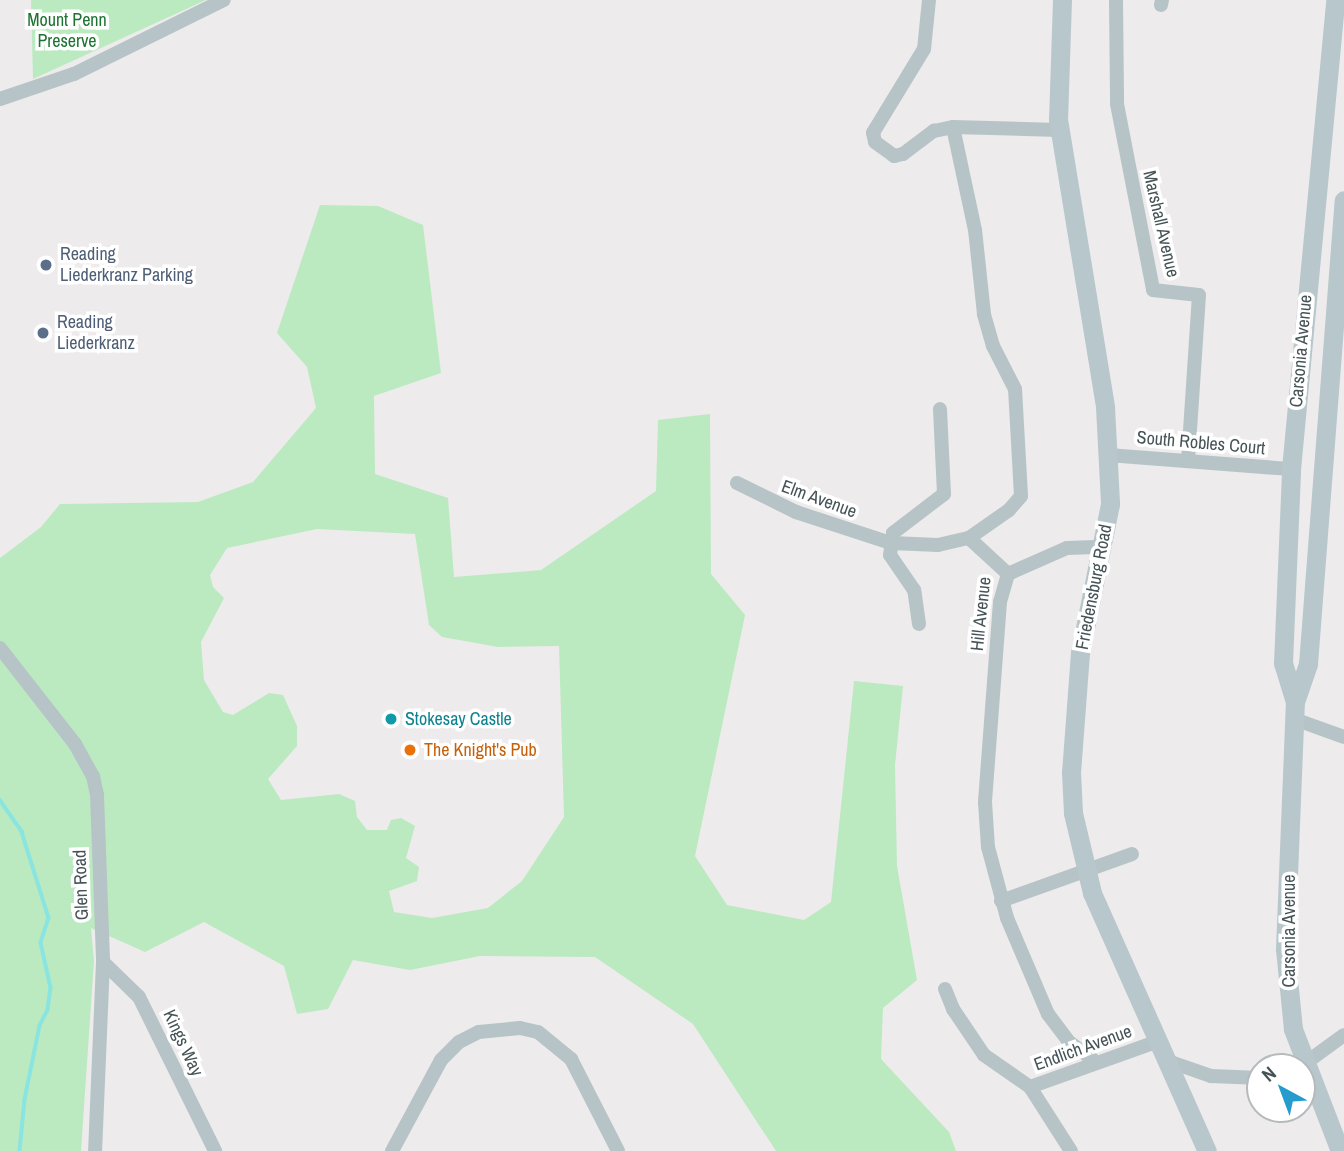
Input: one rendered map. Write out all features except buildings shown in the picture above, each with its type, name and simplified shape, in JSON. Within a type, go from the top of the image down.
[{"type":"street","points":[[0,99],[75,74],[224,0]]},
{"type":"street","points":[[929,0],[924,49],[873,133],[875,142],[888,154],[903,154],[934,131],[953,127],[1059,130]]},
{"type":"street","name":"Friedensburg Road","points":[[1062,0],[1059,130],[1105,407],[1110,504],[1080,653],[1072,733],[1073,813],[1087,873],[1156,1042],[1207,1151]]},
{"type":"street","name":"Marshall Avenue","points":[[1116,0],[1117,104],[1153,290],[1199,295],[1188,461]]},
{"type":"street","name":"Carsonia Avenue","points":[[1299,1053],[1293,1029],[1286,970],[1294,710],[1283,663],[1291,469],[1335,0]]},
{"type":"street","points":[[953,127],[975,230],[984,314],[993,346],[1015,388],[1023,485],[1009,510],[969,538]]},
{"type":"street","name":"Carsonia Avenue","points":[[1294,710],[1308,664],[1338,316],[1344,200]]},
{"type":"street","points":[[919,624],[918,601],[890,555],[891,543],[893,533],[944,495],[940,409]]},
{"type":"street","name":"South Robles Court","points":[[1108,455],[1291,469]]},
{"type":"street","name":"Elm Avenue","points":[[737,483],[805,516],[891,543],[938,545],[969,538]]},
{"type":"street","name":"Hill Avenue","points":[[969,538],[1008,574],[1000,602],[985,802],[988,847],[1001,901],[1048,1014],[1068,1041],[1097,1063]]},
{"type":"street","points":[[1008,574],[1060,550],[1102,547]]},
{"type":"street","name":"Glen Road","points":[[0,648],[75,744],[93,776],[103,962],[95,1151]]},
{"type":"street","points":[[1294,710],[1344,737]]},
{"type":"street","points":[[1001,901],[1087,873],[1132,854]]},
{"type":"street","name":"Kings Way","points":[[103,962],[139,997],[215,1151]]},
{"type":"street","name":"Endlich Avenue","points":[[945,989],[984,1055],[1030,1087],[1156,1042]]},
{"type":"street","points":[[392,1151],[441,1060],[459,1042],[479,1032],[520,1028],[538,1032],[571,1059],[618,1151]]},
{"type":"street","points":[[1316,1056],[1344,1035]]},
{"type":"street","points":[[1165,1060],[1211,1076],[1246,1078]]},
{"type":"street","points":[[1030,1087],[1071,1151]]},
{"type":"street","name":"Carsonia Avenue","points":[[1316,1097],[1340,1151]]},
{"type":"green space","name":"Mount Penn Preserve","points":[[31,0],[206,0],[33,79]]},
{"type":"green space","points":[[320,205],[378,206],[423,225],[441,373],[374,396],[375,474],[448,498],[454,577],[541,570],[656,491],[658,420],[710,414],[711,574],[745,615],[695,856],[727,905],[804,920],[831,902],[854,681],[903,686],[895,765],[897,866],[917,980],[883,1008],[881,1059],[949,1132],[956,1151],[776,1151],[693,1024],[595,957],[480,956],[410,970],[353,960],[328,1009],[297,1014],[284,966],[204,922],[145,952],[91,928],[94,961],[81,1151],[0,1151],[0,558],[41,527],[60,504],[198,502],[253,482],[316,408],[307,367],[277,333]],"holes":[[[317,529],[415,534],[429,625],[442,637],[498,647],[559,646],[564,817],[522,881],[488,908],[432,918],[394,912],[389,891],[417,881],[419,867],[406,858],[415,826],[401,818],[391,820],[387,830],[367,830],[357,817],[355,801],[339,794],[281,800],[268,779],[297,746],[297,726],[283,695],[269,693],[233,715],[223,712],[204,680],[201,642],[224,598],[213,587],[210,575],[227,548]]]},
{"type":"waterway","points":[[0,800],[22,832],[49,918],[41,943],[51,988],[48,1010],[40,1026],[25,1100],[20,1151]]},
{"type":"place","name":"Reading Liederkranz Parking","points":[[46,265]]},
{"type":"place","name":"Reading Liederkranz","points":[[43,333]]},
{"type":"place","name":"Stokesay Castle","points":[[391,719]]},
{"type":"place","name":"The Knight's Pub","points":[[410,750]]}]
